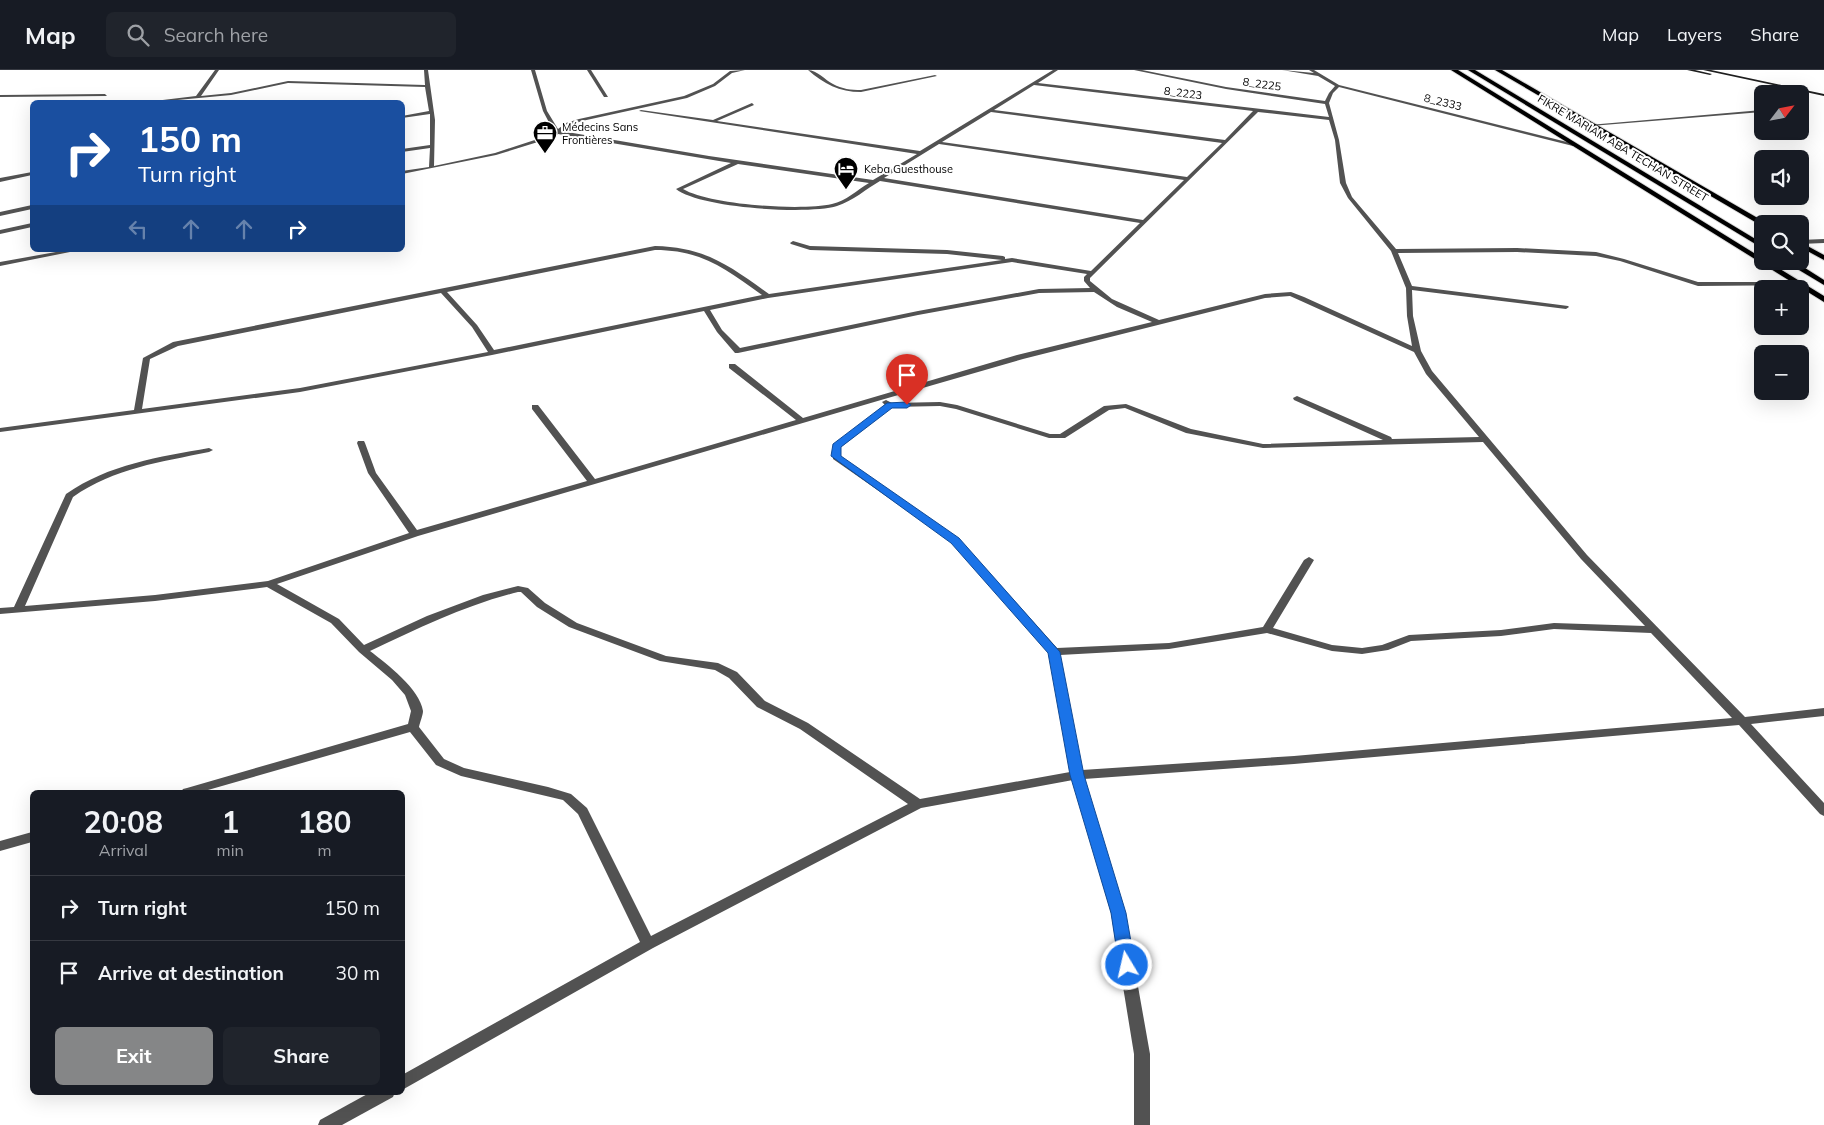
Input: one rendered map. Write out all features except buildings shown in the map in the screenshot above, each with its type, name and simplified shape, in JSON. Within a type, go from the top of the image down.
[{"type":"main road","points":[[1454,70],[1792,280]]},
{"type":"main road","name":"FIKRE MARIAM ABA TECHAN STREET","points":[[1471,70],[1754,241]]},
{"type":"main road","name":"FIKRE MARIAM ABA TECHAN STREET","points":[[1498,70],[1754,218]]},
{"type":"main road","points":[[1689,70],[1758,85]]},
{"type":"main road","points":[[1705,70],[1824,95]]},
{"type":"main road","points":[[1810,96],[1818,94]]},
{"type":"main road","points":[[1810,96],[1824,99]]},
{"type":"main road","points":[[1809,249],[1824,258]]},
{"type":"main road","points":[[1803,270],[1824,283]]},
{"type":"main road","points":[[1809,291],[1824,300]]},
{"type":"street","points":[[197,98],[217,70]]},
{"type":"street","points":[[426,70],[426,86],[432,112],[431,168]]},
{"type":"street","points":[[533,70],[545,111],[557,132]]},
{"type":"street","points":[[588,70],[606,96]]},
{"type":"street","points":[[405,172],[527,145],[552,136],[568,124],[685,97],[714,85],[731,72],[743,70]]},
{"type":"street","points":[[810,70],[838,90],[849,92],[861,92],[934,76]]},
{"type":"street","points":[[737,162],[679,189],[682,194],[695,198],[761,206],[803,208],[833,205],[939,143],[1056,70]]},
{"type":"street","name":"8_2225","points":[[1136,70],[1226,88],[1327,103]]},
{"type":"street","points":[[1284,70],[1319,75]]},
{"type":"street","name":"8_2333","points":[[1311,70],[1338,86],[1573,145]]},
{"type":"street","points":[[172,100],[243,93],[288,82],[426,86]]},
{"type":"street","name":"8_2223","points":[[1034,84],[1330,119]]},
{"type":"street","points":[[1338,86],[1331,93],[1327,103],[1330,119],[1338,140],[1343,183],[1350,197],[1394,251],[1409,288],[1410,316],[1417,352],[1429,372],[1584,557],[1742,721],[1824,811]]},
{"type":"street","points":[[0,96],[105,95]]},
{"type":"street","points":[[197,98],[206,100]]},
{"type":"street","points":[[712,121],[752,104]]},
{"type":"street","points":[[634,110],[922,152]]},
{"type":"street","points":[[991,111],[1226,142]]},
{"type":"street","points":[[1158,322],[1122,307],[1093,290],[1087,281],[1087,277],[1256,111]]},
{"type":"street","points":[[1591,125],[1754,111]]},
{"type":"street","points":[[405,116],[432,112]]},
{"type":"street","points":[[557,132],[737,162],[876,180],[1144,222]]},
{"type":"street","points":[[0,137],[7,137]]},
{"type":"street","points":[[939,143],[1188,178]]},
{"type":"street","points":[[405,150],[432,146]]},
{"type":"street","points":[[0,180],[30,174]]},
{"type":"street","points":[[0,214],[30,208]]},
{"type":"street","points":[[0,232],[30,225]]},
{"type":"street","points":[[1809,242],[1824,241]]},
{"type":"street","points":[[793,243],[810,248],[948,252],[1092,273]]},
{"type":"street","points":[[138,412],[147,358],[176,344],[655,248],[671,247],[701,253],[716,260],[768,296]]},
{"type":"street","points":[[1394,251],[1526,250],[1596,254],[1622,260],[1698,284],[1754,283]]},
{"type":"street","points":[[0,264],[65,252]]},
{"type":"street","points":[[0,430],[300,390],[492,353],[768,296],[1012,260]]},
{"type":"street","points":[[1409,288],[1566,307]]},
{"type":"street","points":[[706,308],[719,331],[738,351],[918,313],[1039,291],[1093,290]]},
{"type":"street","points":[[443,291],[475,326],[492,353]]},
{"type":"street","points":[[0,611],[156,598],[268,584],[415,534],[800,420],[1020,357],[1265,296],[1291,294],[1359,322],[1417,352]]},
{"type":"street","points":[[732,366],[800,420]]},
{"type":"street","points":[[878,398],[890,405],[940,404],[958,407],[1049,436],[1062,436],[1106,408],[1126,406],[1188,431],[1263,446],[1391,440],[1485,439]]},
{"type":"street","points":[[1297,398],[1391,440]]},
{"type":"street","points":[[890,405],[837,446],[836,456],[955,540],[1054,652],[1077,775],[1118,913],[1142,1054],[1142,1125]]},
{"type":"street","points":[[534,408],[592,481]]},
{"type":"street","points":[[361,443],[372,473],[415,534]]},
{"type":"street","points":[[18,610],[69,496],[96,477],[120,469],[209,450]]},
{"type":"street","points":[[1266,630],[1309,560]]},
{"type":"street","points":[[268,584],[335,620],[363,650],[396,678],[410,694],[417,712],[413,727]]},
{"type":"street","points":[[363,650],[431,618],[518,588],[524,590],[541,605],[573,625],[664,658],[718,667],[732,675],[761,704],[804,726],[918,804]]},
{"type":"street","points":[[1054,652],[1169,646],[1266,630],[1332,648],[1362,651],[1384,648],[1409,638],[1501,633],[1554,626],[1654,630]]},
{"type":"street","points":[[405,1082],[648,944],[918,804],[1077,775],[1294,760],[1742,721],[1824,712]]},
{"type":"street","points":[[193,790],[413,727]]},
{"type":"street","points":[[413,727],[440,762],[461,772],[566,797],[583,811],[648,944]]},
{"type":"street","points":[[0,846],[30,838]]},
{"type":"street","points":[[326,1125],[381,1095]]},
{"type":"place","name":"Médecins Sans Frontières","points":[[545,154]]},
{"type":"place","name":"Keba Guesthouse","points":[[846,190]]},
{"type":"route","points":[[907,405],[890,405],[837,446],[836,456],[924,520],[955,540],[1054,652],[1077,775],[1118,913],[1127,965]]}]
